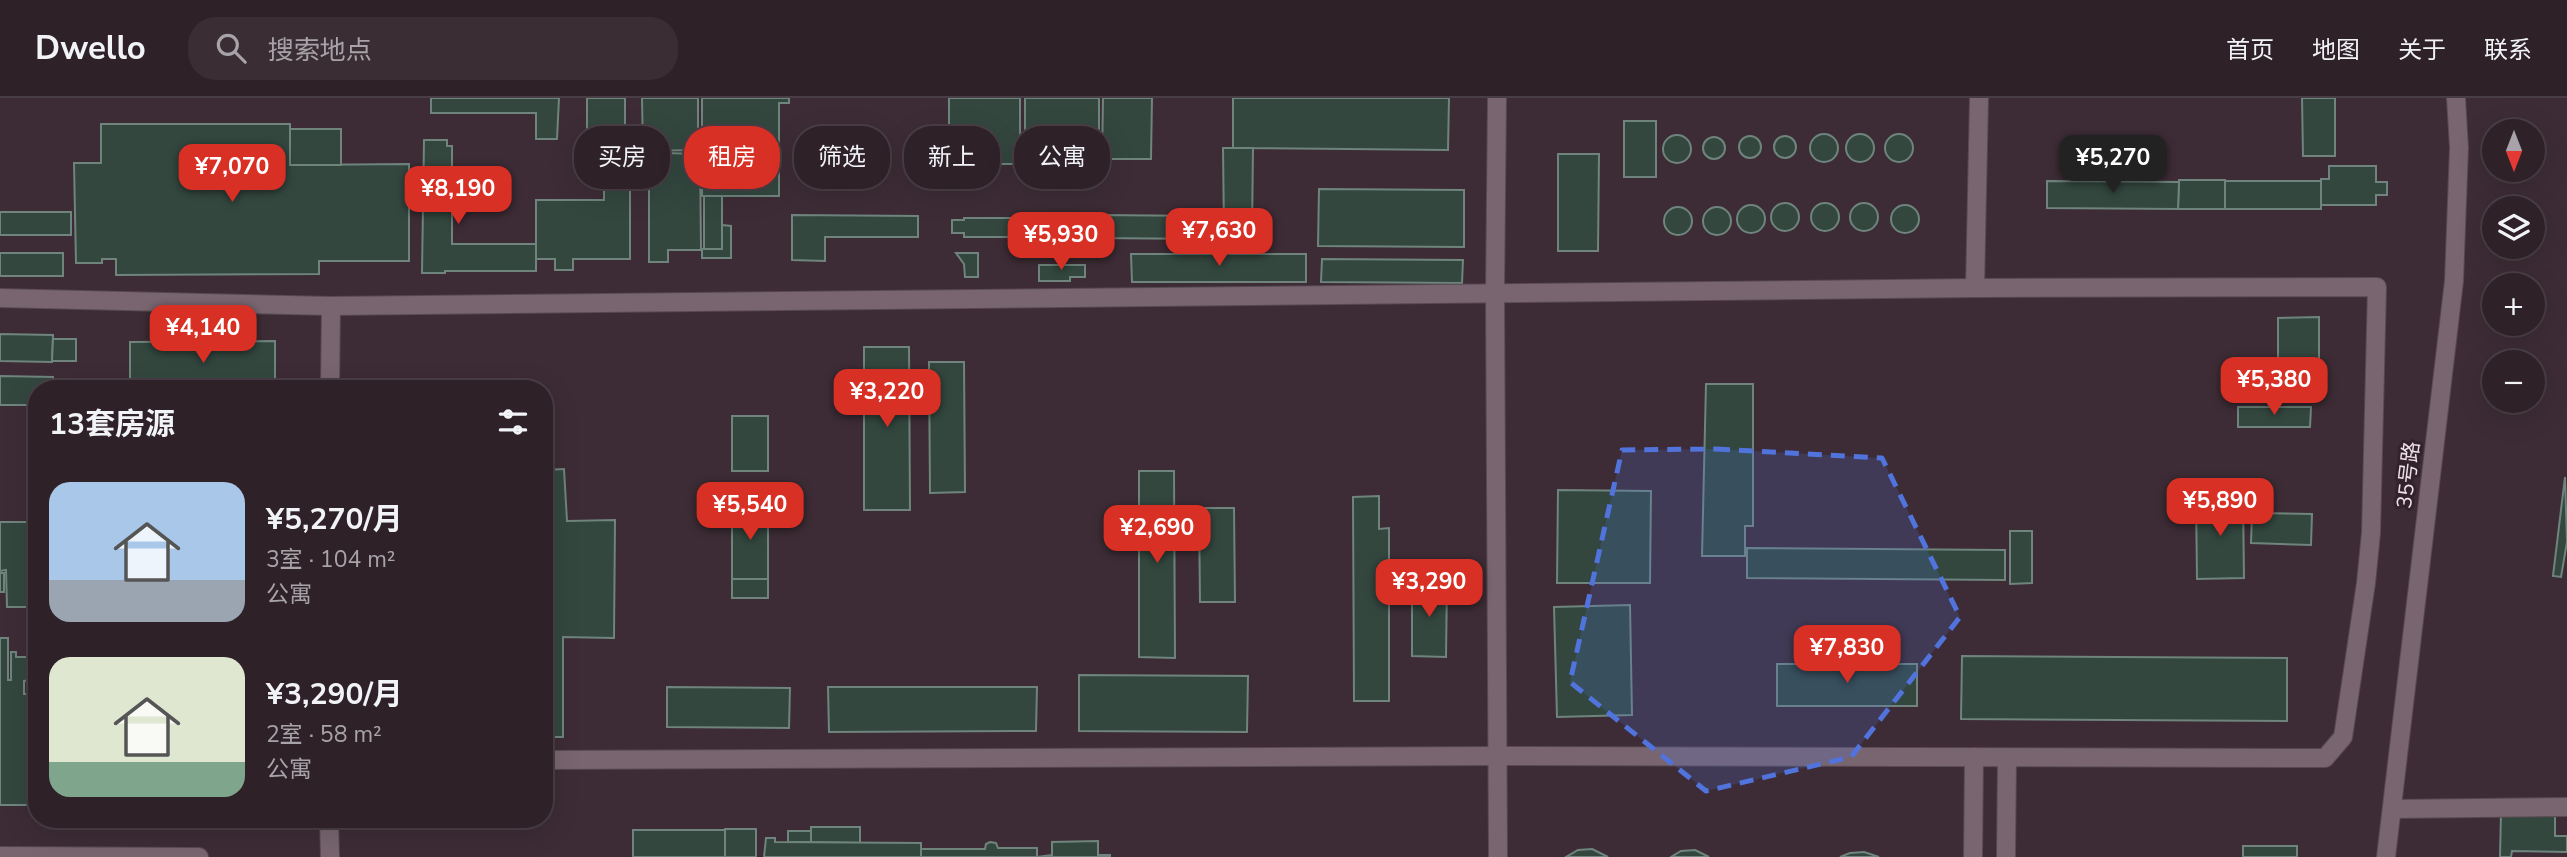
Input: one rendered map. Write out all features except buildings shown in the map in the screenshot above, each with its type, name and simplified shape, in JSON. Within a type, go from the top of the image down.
[{"type":"street","points":[[1497,98],[1495,293],[1498,857]]},
{"type":"street","points":[[1975,288],[1979,98]]},
{"type":"street","name":"35号路","points":[[2386,857],[2454,281],[2459,148],[2456,98]]},
{"type":"street","points":[[0,298],[331,306],[1975,288],[2377,287],[2371,533],[2366,583],[2343,737],[2325,758],[1497,756],[553,760]]},
{"type":"street","points":[[330,380],[331,306]]},
{"type":"street","points":[[1973,857],[1974,757]]},
{"type":"street","points":[[2007,758],[2007,857]]},
{"type":"street","points":[[2392,809],[2567,807]]},
{"type":"street","points":[[330,828],[330,857]]},
{"type":"street","points":[[0,856],[199,857]]},
{"type":"highlighted area","points":[[1716,449],[1882,458],[1960,617],[1851,757],[1706,791],[1570,682],[1622,450]]}]
